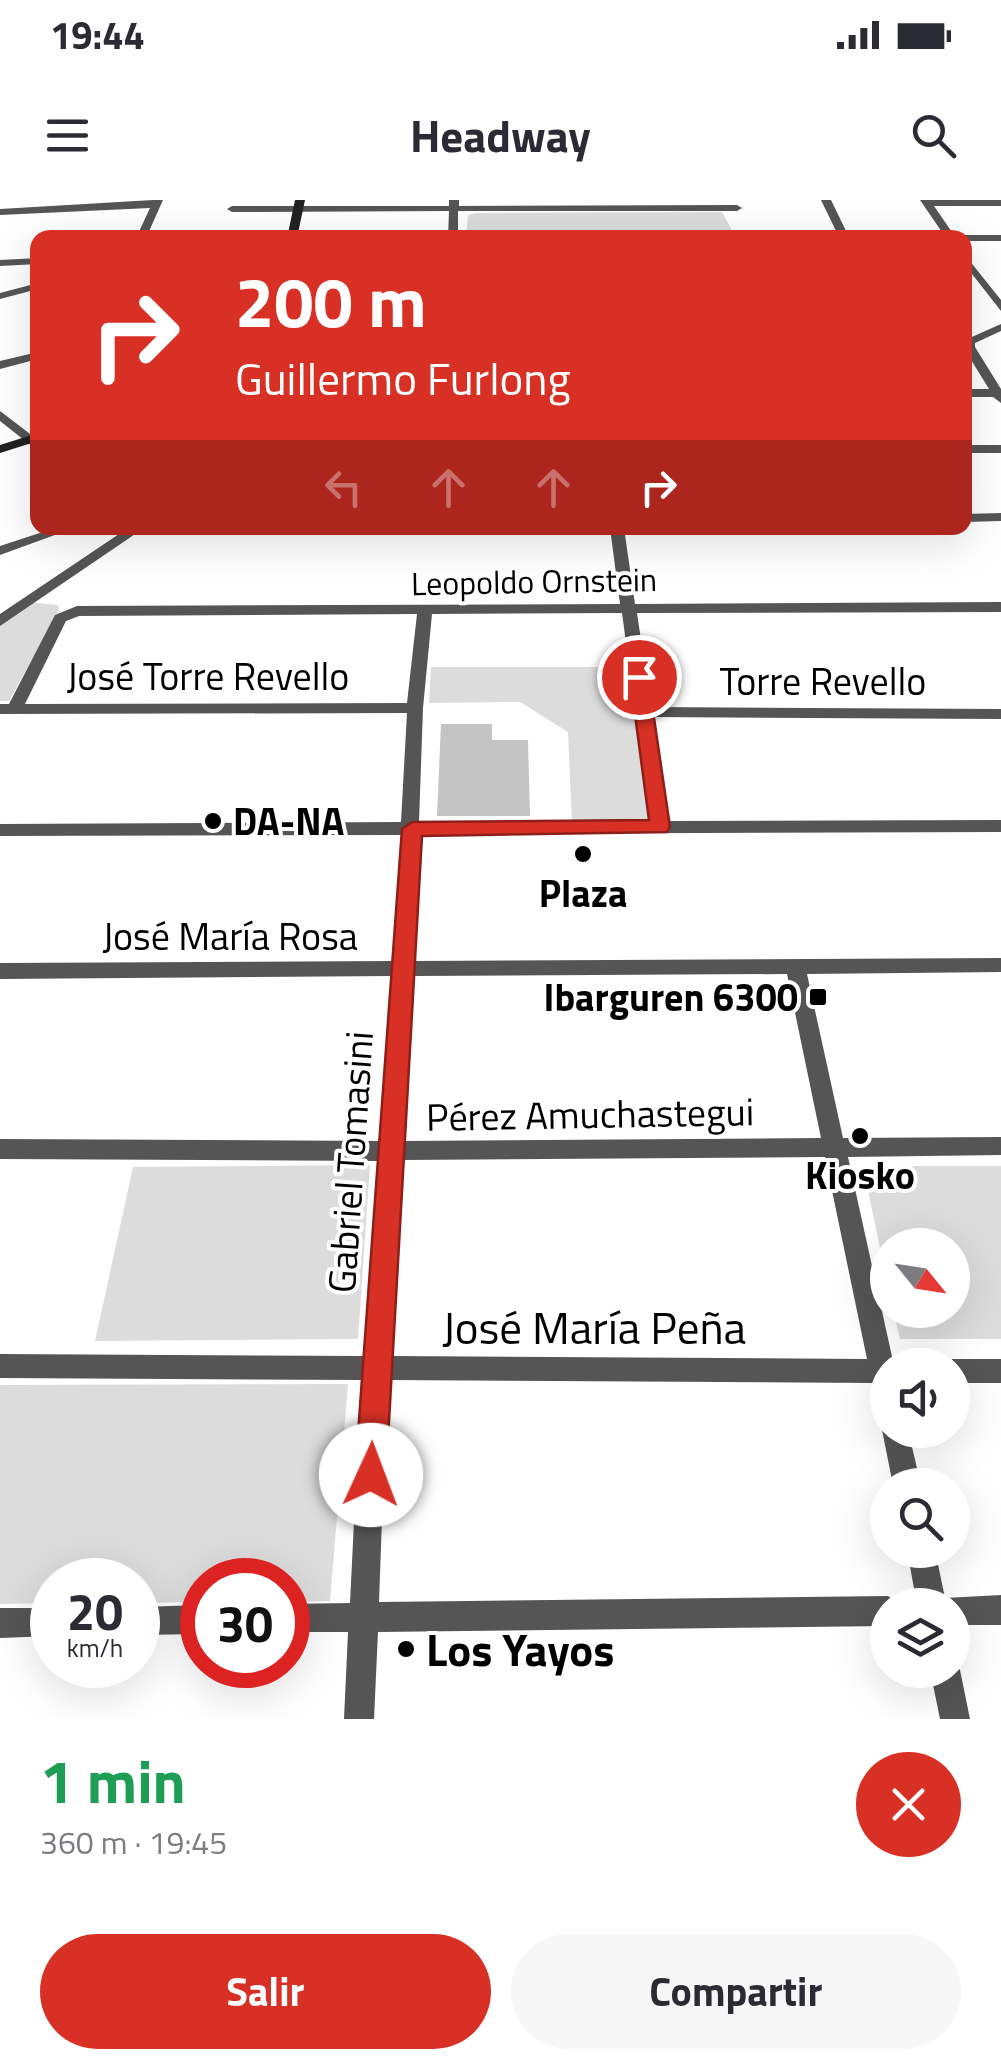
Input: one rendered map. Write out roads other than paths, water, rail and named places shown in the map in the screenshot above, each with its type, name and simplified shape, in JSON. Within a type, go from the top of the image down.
[{"type":"main road","points":[[294,230],[299,205]]},
{"type":"main road","points":[[0,449],[30,442]]},
{"type":"street","points":[[826,200],[841,230]]},
{"type":"street","points":[[0,212],[157,202],[145,230]]},
{"type":"street","points":[[926,202],[1001,203]]},
{"type":"street","points":[[926,202],[945,230]]},
{"type":"street","points":[[232,210],[299,205],[735,204],[746,230]]},
{"type":"street","points":[[453,230],[454,205]]},
{"type":"street","points":[[972,238],[1001,238]]},
{"type":"street","points":[[0,262],[30,261]]},
{"type":"street","points":[[972,269],[1001,308]]},
{"type":"street","points":[[978,278],[1001,277]]},
{"type":"street","points":[[0,296],[30,288]]},
{"type":"street","points":[[972,339],[1001,327]]},
{"type":"street","points":[[972,341],[1001,342]]},
{"type":"street","points":[[972,352],[999,396]]},
{"type":"street","points":[[0,365],[30,357]]},
{"type":"street","points":[[972,394],[999,396]]},
{"type":"street","points":[[0,415],[30,437]]},
{"type":"street","points":[[972,449],[1001,449]]},
{"type":"street","points":[[972,518],[1001,517]]},
{"type":"street","points":[[0,551],[47,535]]},
{"type":"street","points":[[0,621],[128,535]]},
{"type":"street","points":[[618,535],[660,827]]},
{"type":"street","name":"Leopoldo Ornstein","points":[[7,708],[60,618],[68,613],[1001,607]]},
{"type":"street","name":"Gabriel Tomasini","points":[[359,1719],[375,1368],[425,610]]},
{"type":"street","name":"José Torre Revello","points":[[7,708],[416,708]]},
{"type":"street","name":"Torre Revello","points":[[644,712],[1001,714]]},
{"type":"street","points":[[0,830],[1001,826]]},
{"type":"street","name":"José María Rosa","points":[[0,971],[1001,965]]},
{"type":"street","points":[[795,966],[879,1348]]},
{"type":"street","name":"Pérez Amuchastegui","points":[[0,1149],[390,1151],[1001,1146]]},
{"type":"street","name":"José María Peña","points":[[0,1366],[375,1368],[870,1379]]},
{"type":"street","points":[[970,1371],[1001,1371]]},
{"type":"street","points":[[970,1610],[1001,1610]]},
{"type":"street","points":[[310,1618],[870,1611]]},
{"type":"street","points":[[0,1623],[30,1622]]},
{"type":"street","points":[[949,1688],[955,1719]]},
{"type":"place","name":"DA-NA","points":[[213,821]]},
{"type":"place","name":"Plaza","points":[[583,854]]},
{"type":"place","name":"Ibarguren 6300","points":[[818,997]]},
{"type":"place","name":"Kiosko","points":[[860,1136]]},
{"type":"place","name":"Los Yayos","points":[[406,1649]]}]
